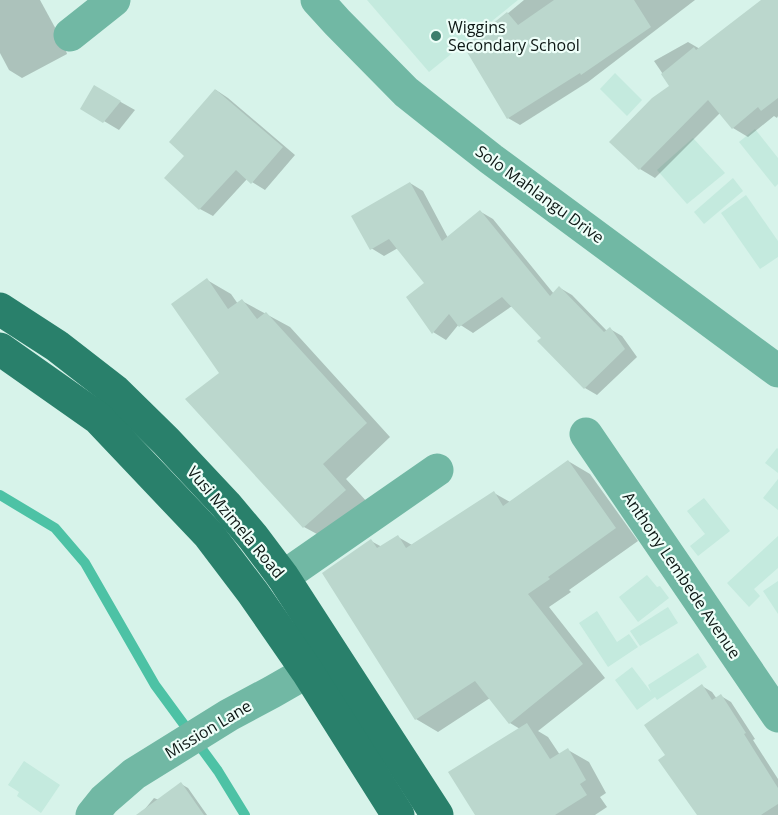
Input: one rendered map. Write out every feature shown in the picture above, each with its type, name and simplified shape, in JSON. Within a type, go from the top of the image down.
[{"type":"main road","name":"Vusi Mzimela Road","points":[[0,309],[57,346],[115,391],[180,455],[253,537],[283,577],[321,664],[398,815]]},
{"type":"main road","name":"Vusi Mzimela Road","points":[[0,349],[98,418],[209,535],[253,593],[321,664],[437,815]]},
{"type":"street","points":[[70,35],[114,0]]},
{"type":"street","name":"Solo Mahlangu Drive","points":[[317,0],[406,92],[440,120],[778,371]]},
{"type":"street","name":"Anthony Lembede Avenue","points":[[586,434],[778,716]]},
{"type":"street","points":[[283,577],[437,470]]},
{"type":"street","name":"Mission Lane","points":[[92,815],[134,774],[229,715],[321,664]]},
{"type":"shaded area","name":"Wiggins Secondary School","points":[[367,0],[518,0],[429,72]]},
{"type":"shaded area","points":[[615,73],[642,100],[627,116],[600,89]]},
{"type":"shaded area","points":[[755,129],[778,158],[778,184],[775,187],[739,142]]},
{"type":"shaded area","points":[[693,138],[725,173],[687,204],[657,170]]},
{"type":"shaded area","points":[[733,178],[743,191],[704,224],[694,212]]},
{"type":"shaded area","points":[[746,195],[778,241],[778,257],[760,269],[721,213]]},
{"type":"shaded area","points":[[778,449],[778,473],[765,463]]},
{"type":"shaded area","points":[[778,479],[778,510],[763,498]]},
{"type":"shaded area","points":[[704,498],[730,531],[698,556],[690,546],[705,534],[687,511]]},
{"type":"shaded area","points":[[778,536],[778,568],[754,589],[760,596],[749,607],[727,583]]},
{"type":"shaded area","points":[[647,575],[669,598],[638,622],[619,597]]},
{"type":"shaded area","points":[[778,581],[778,614],[763,591]]},
{"type":"shaded area","points":[[668,607],[678,623],[640,646],[630,631]]},
{"type":"shaded area","points":[[597,611],[617,642],[629,634],[638,647],[608,667],[579,623]]},
{"type":"shaded area","points":[[698,653],[707,667],[657,700],[655,697],[637,710],[615,680],[632,667],[651,692],[648,685]]},
{"type":"shaded area","points":[[24,761],[60,785],[41,813],[17,796],[19,792],[8,785]]},
{"type":"building","points":[[554,0],[634,0],[651,27],[581,75],[580,73],[507,119],[464,47],[507,12],[518,25]]},
{"type":"building","points":[[761,0],[778,0],[778,98],[761,111],[758,107],[732,129],[708,100],[639,170],[609,142],[652,98],[669,86],[661,74],[694,47],[696,50]]},
{"type":"building","points":[[94,85],[121,101],[103,123],[80,109]]},
{"type":"building","points":[[215,89],[283,147],[251,184],[236,170],[199,210],[164,178],[184,156],[169,142]]},
{"type":"building","points":[[410,182],[442,241],[480,210],[550,296],[559,286],[604,332],[610,327],[625,349],[584,389],[537,341],[541,338],[502,297],[459,327],[449,314],[432,334],[406,297],[424,283],[389,239],[370,250],[351,216]]},
{"type":"building","points":[[207,278],[228,309],[242,299],[257,319],[266,312],[367,423],[323,464],[346,490],[303,528],[185,399],[219,373],[171,304]]},
{"type":"building","points":[[568,460],[616,528],[528,594],[583,664],[509,724],[475,681],[415,720],[322,573],[371,539],[377,548],[398,535],[406,548],[494,491],[503,506]]},
{"type":"building","points":[[702,684],[712,700],[721,694],[778,788],[778,804],[761,815],[697,815],[658,760],[665,755],[644,725]]},
{"type":"building","points":[[527,723],[550,759],[568,748],[586,780],[580,784],[587,795],[555,815],[475,815],[448,772]]},
{"type":"building","points":[[181,782],[204,815],[136,815]]},
{"type":"waterway","points":[[0,495],[55,528],[85,563],[155,685],[218,771],[245,815]]},
{"type":"place","name":"Wiggins Secondary School","points":[[436,36]]}]
